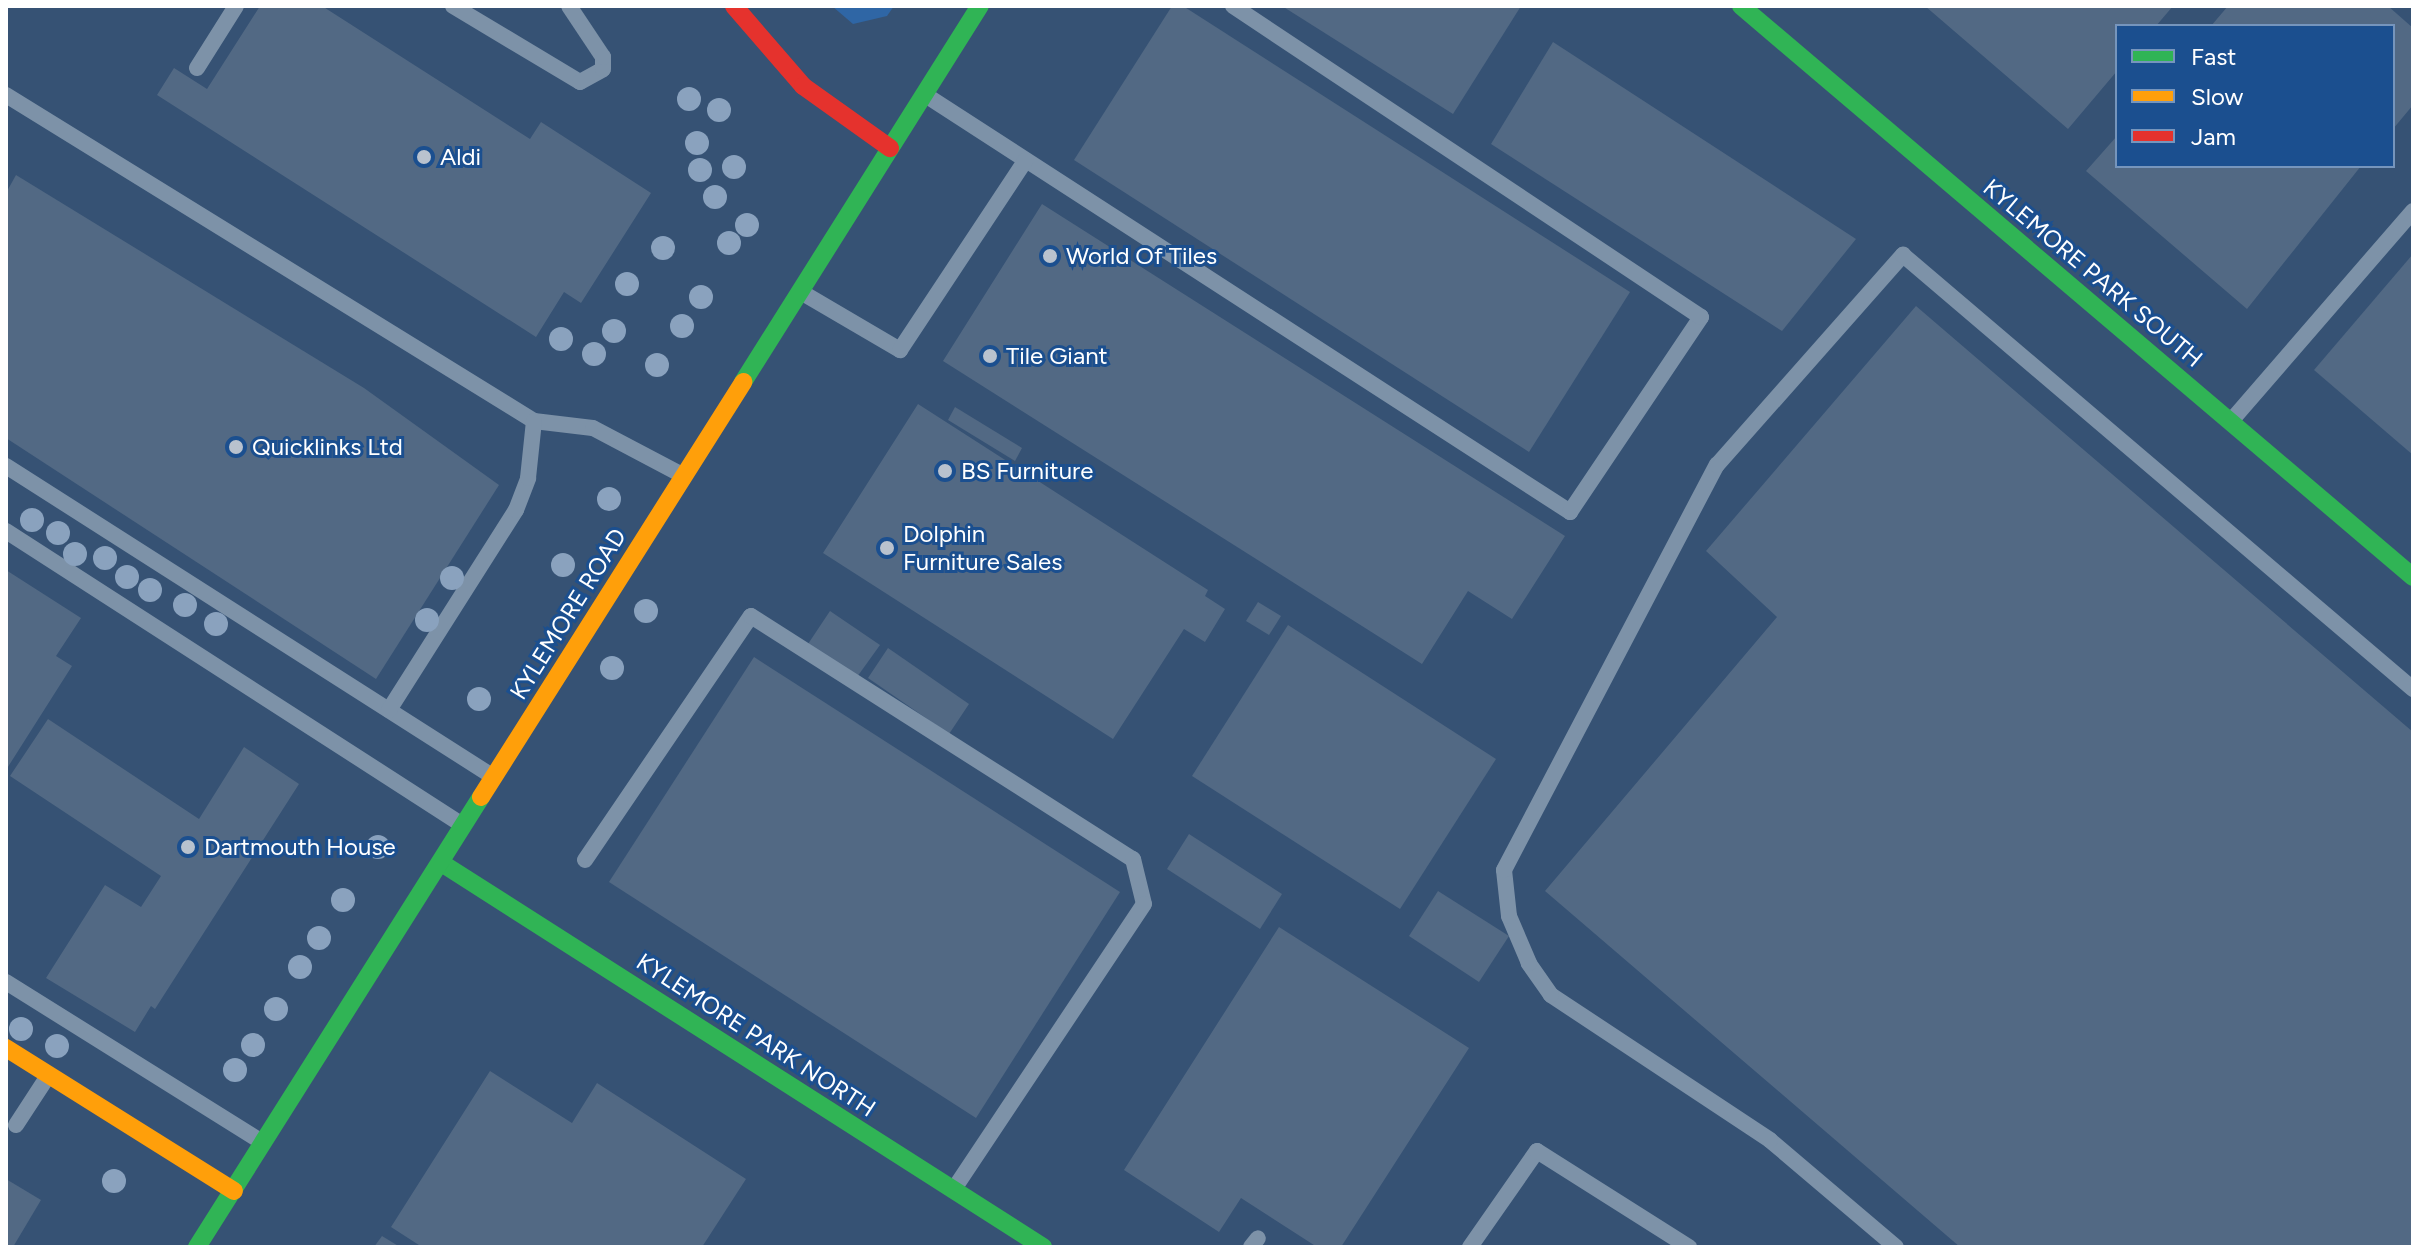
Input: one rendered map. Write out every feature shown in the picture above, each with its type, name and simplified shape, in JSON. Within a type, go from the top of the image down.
[{"type":"street","points":[[734,6],[803,86],[890,148]]},
{"type":"street","name":"KYLEMORE ROAD","points":[[197,1247],[443,864],[462,825],[980,6]]},
{"type":"street","name":"KYLEMORE PARK SOUTH","points":[[1741,6],[2413,577]]},
{"type":"street","name":"KYLEMORE PARK NORTH","points":[[443,864],[1043,1247]]},
{"type":"street","points":[[6,1048],[234,1191]]},
{"type":"lane","points":[[197,68],[236,6]]},
{"type":"lane","points":[[453,6],[580,82],[603,69],[603,57],[569,6]]},
{"type":"lane","points":[[924,94],[1570,512],[1701,317],[1233,6]]},
{"type":"lane","points":[[6,95],[534,421],[593,428],[683,476]]},
{"type":"lane","points":[[800,292],[900,350],[1025,161]]},
{"type":"lane","points":[[2231,422],[2413,211]]},
{"type":"lane","points":[[1896,1247],[1770,1140],[1551,995],[1529,963],[1509,916],[1504,870],[1717,465],[1903,255],[2413,689]]},
{"type":"lane","points":[[389,710],[516,510],[528,478],[534,421]]},
{"type":"lane","points":[[6,466],[493,777]]},
{"type":"lane","points":[[6,531],[462,825]]},
{"type":"lane","points":[[585,860],[751,616],[1133,859],[1144,904],[953,1190]]},
{"type":"lane","points":[[6,982],[264,1144]]},
{"type":"lane","points":[[16,1125],[49,1075]]},
{"type":"lane","points":[[1470,1247],[1537,1151],[1689,1247]]},
{"type":"shaded area","points":[[832,6],[894,6],[887,16],[853,24]]},
{"type":"building","name":"Aldi","points":[[260,6],[322,6],[530,139],[541,122],[651,193],[581,303],[564,292],[536,337],[157,95],[174,68],[207,89]]},
{"type":"building","points":[[1172,6],[1183,6],[1630,292],[1529,452],[1074,160]]},
{"type":"building","points":[[1282,6],[1521,6],[1453,114]]},
{"type":"building","points":[[1925,6],[2173,6],[2158,24],[2115,24],[2115,73],[2068,129]]},
{"type":"building","points":[[2228,6],[2388,6],[2413,28],[2413,105],[2395,127],[2395,24],[2213,24]]},
{"type":"building","points":[[1553,42],[1856,239],[1782,331],[1491,144]]},
{"type":"building","points":[[2115,138],[2115,168],[2359,168],[2247,309],[2086,171]]},
{"type":"building","points":[[16,175],[364,388],[499,485],[376,679],[6,438],[6,193]]},
{"type":"building","points":[[1042,204],[1565,536],[1512,619],[1468,591],[1422,664],[943,361]]},
{"type":"building","points":[[2413,254],[2413,455],[2314,370]]},
{"type":"building","points":[[1916,306],[2413,732],[2413,1247],[1960,1247],[1545,891],[1777,617],[1706,551]]},
{"type":"building","points":[[918,404],[1208,590],[1205,596],[1225,609],[1205,642],[1184,629],[1113,739],[823,553]]},
{"type":"building","points":[[955,407],[1022,448],[1015,461],[948,420]]},
{"type":"building","points":[[6,570],[81,618],[56,656],[72,666],[6,770]]},
{"type":"building","points":[[1258,602],[1281,616],[1269,635],[1246,621]]},
{"type":"building","points":[[830,611],[880,645],[857,677],[808,644]]},
{"type":"building","points":[[1288,625],[1496,759],[1400,909],[1192,776]]},
{"type":"building","points":[[888,648],[969,704],[949,734],[868,678]]},
{"type":"building","points":[[754,657],[1120,892],[976,1118],[609,882]]},
{"type":"building","name":"Dartmouth House","points":[[48,719],[199,819],[244,747],[299,784],[155,1009],[151,1006],[135,1032],[46,978],[105,885],[141,907],[161,876],[10,776]]},
{"type":"building","points":[[1189,834],[1282,894],[1260,929],[1167,869]]},
{"type":"building","points":[[1438,891],[1509,936],[1479,982],[1409,936]]},
{"type":"building","points":[[1279,927],[1469,1048],[1341,1247],[1317,1247],[1241,1198],[1219,1232],[1124,1170]]},
{"type":"building","points":[[490,1071],[572,1123],[597,1083],[746,1179],[702,1247],[422,1247],[391,1227]]},
{"type":"building","points":[[6,1179],[41,1200],[13,1247],[6,1247]]},
{"type":"building","points":[[382,1236],[400,1247],[374,1247]]},
{"type":"traffic: fast","points":[[743,382],[980,6]]},
{"type":"traffic: fast","points":[[1741,6],[2413,577]]},
{"type":"traffic: fast","points":[[197,1247],[481,797]]},
{"type":"traffic: fast","points":[[443,864],[1043,1247]]},
{"type":"traffic: slow","points":[[481,797],[743,382]]},
{"type":"traffic: slow","points":[[6,1048],[234,1191]]},
{"type":"traffic: jam","points":[[734,6],[803,86],[890,148]]},
{"type":"place","name":"Aldi","points":[[424,157]]},
{"type":"place","name":"World Of Tiles","points":[[1050,256]]},
{"type":"place","name":"Tile Giant","points":[[990,356]]},
{"type":"place","name":"Quicklinks Ltd","points":[[236,447]]},
{"type":"place","name":"BS Furniture","points":[[945,471]]},
{"type":"place","name":"Dolphin Furniture Sales","points":[[887,548]]},
{"type":"place","name":"Dartmouth House","points":[[188,847]]}]
